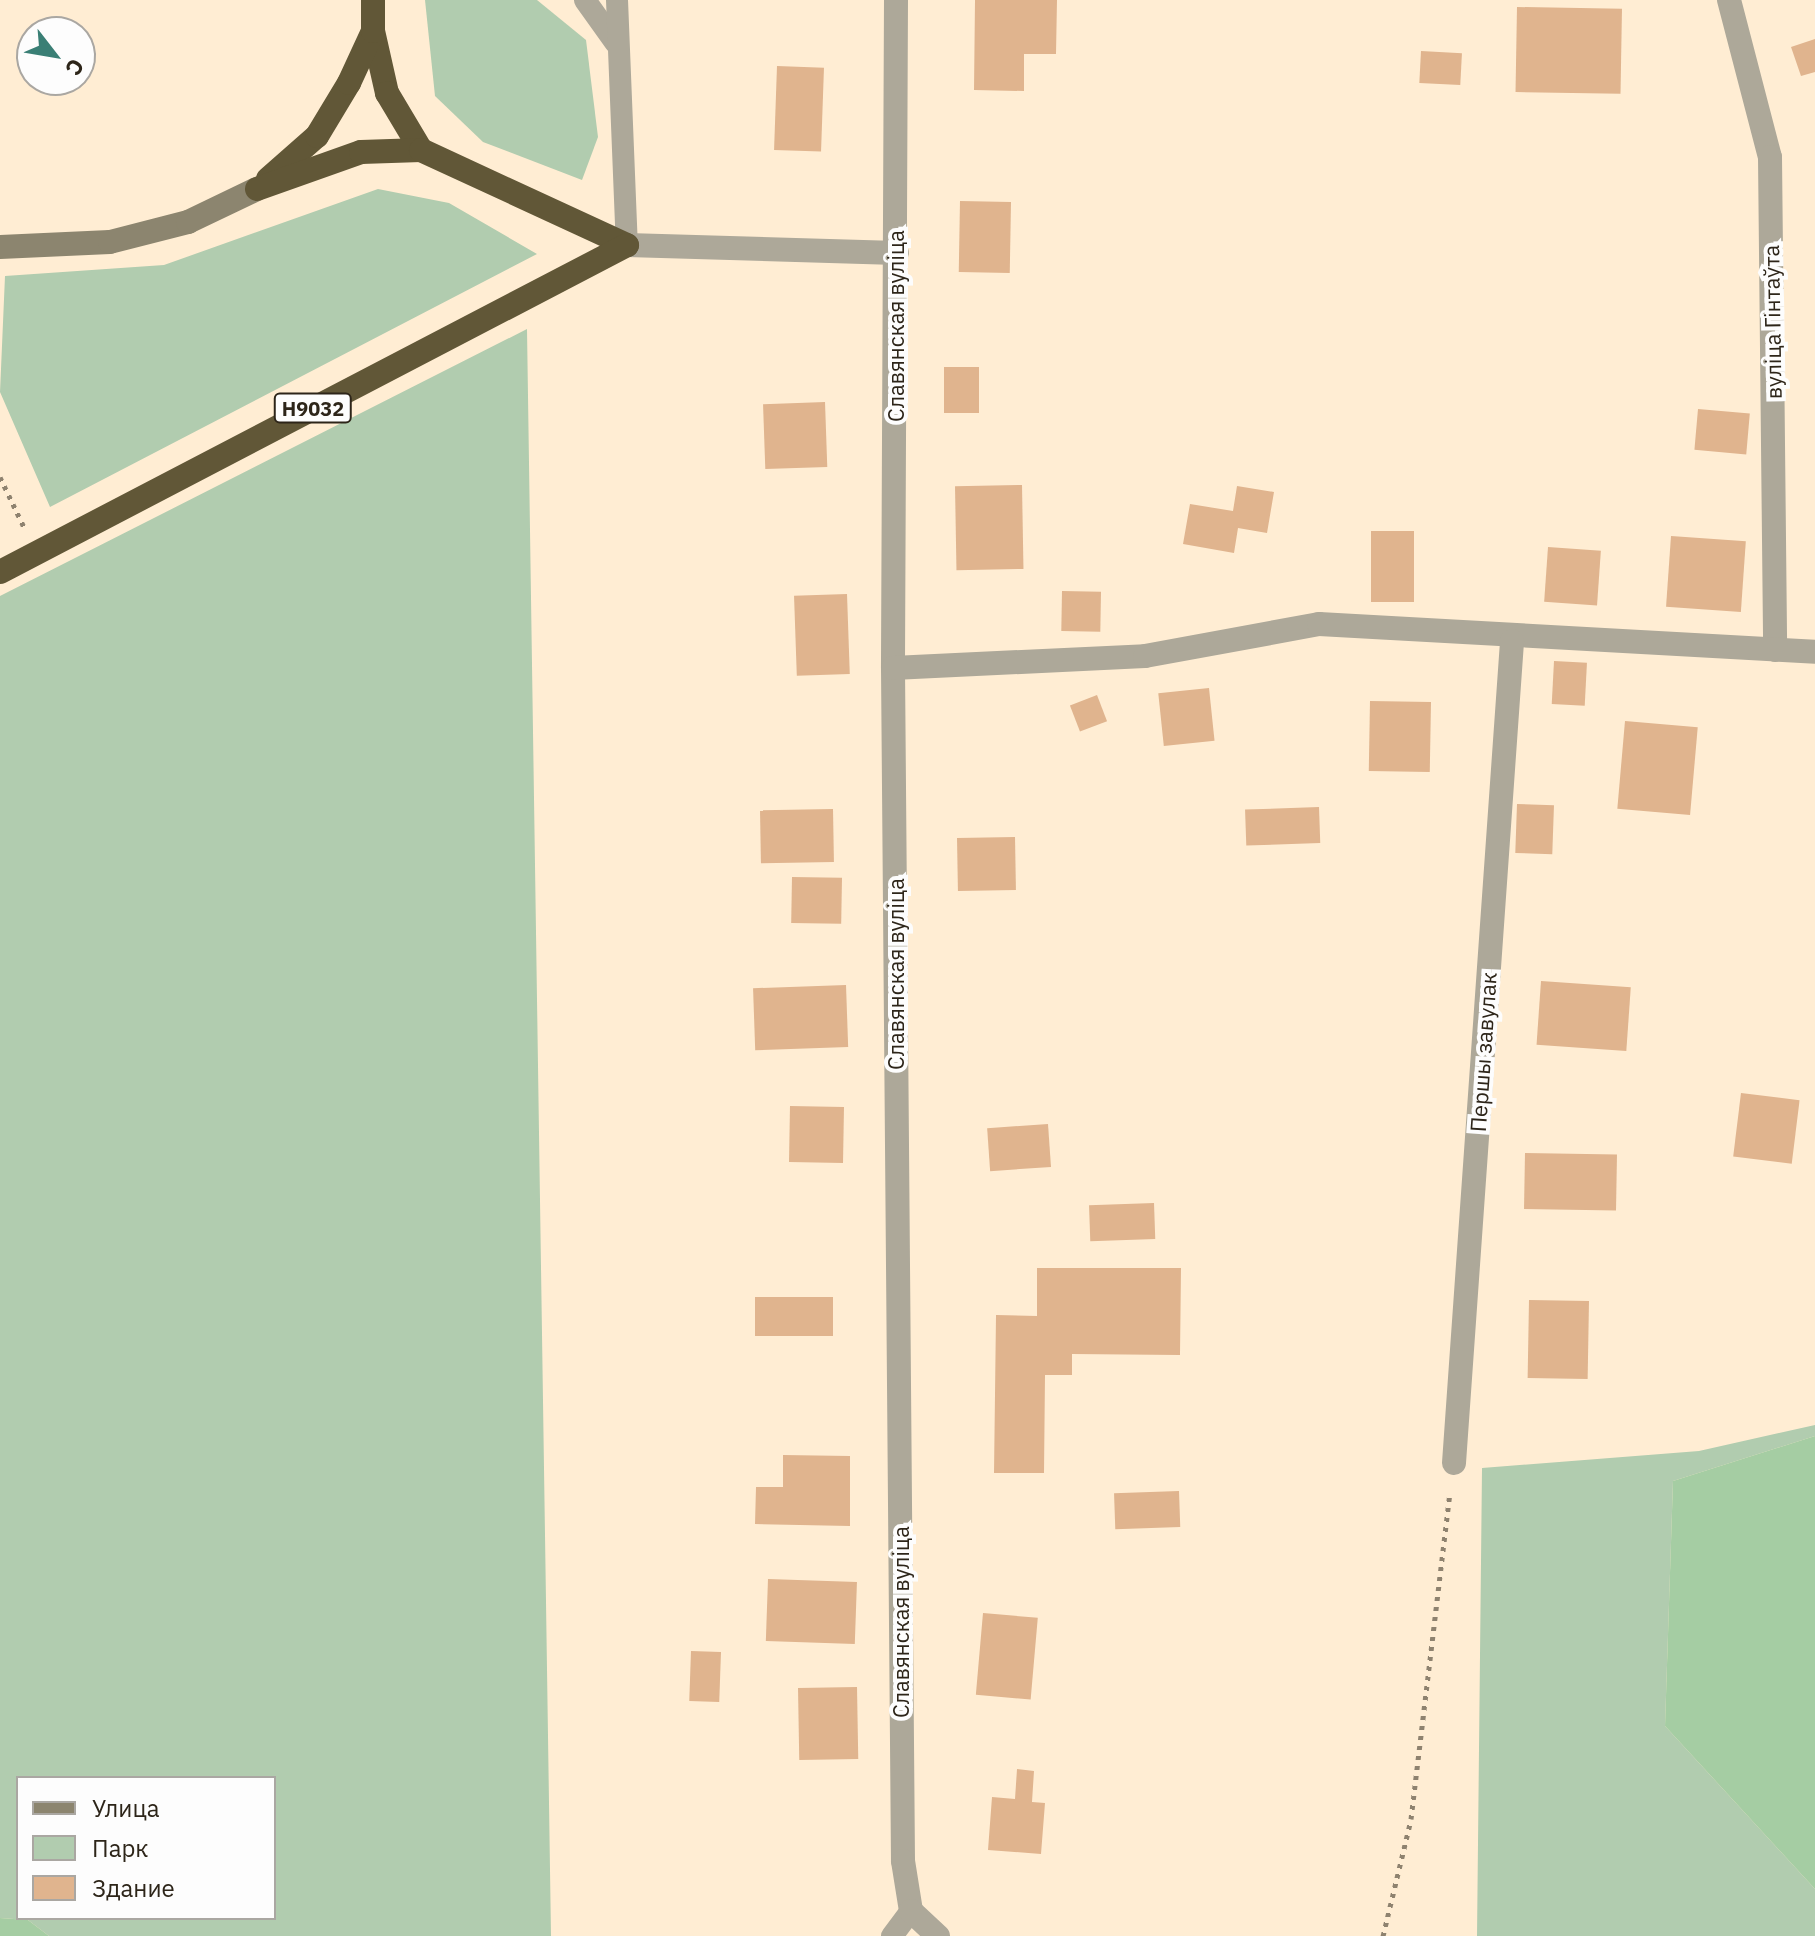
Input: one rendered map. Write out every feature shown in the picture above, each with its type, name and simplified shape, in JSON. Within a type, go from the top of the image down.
[{"type":"highway","name":"Н9032","points":[[373,0],[373,31],[387,93],[421,150]]},
{"type":"highway","name":"Н9032","points":[[257,189],[317,136],[373,31]]},
{"type":"highway","name":"Н9032","points":[[257,189],[361,152],[421,150],[627,245]]},
{"type":"highway","name":"Н9032","points":[[0,572],[627,245]]},
{"type":"main road","name":"Н9032","points":[[0,247],[110,242],[188,222],[257,189]]},
{"type":"street","name":"Славянская вуліца","points":[[896,0],[893,668],[903,1834],[911,1911]]},
{"type":"street","name":"вуліца Гінтаўта","points":[[1729,0],[1770,157],[1775,650]]},
{"type":"street","name":"Н9032","points":[[627,245],[897,253]]},
{"type":"street","points":[[893,668],[1145,656],[1319,624],[1512,641],[1815,652]]},
{"type":"street","name":"Першы завулак","points":[[1454,1463],[1512,641]]},
{"type":"street","points":[[911,1911],[938,1936]]},
{"type":"lane","points":[[585,0],[615,42]]},
{"type":"lane","points":[[617,0],[615,42],[627,245]]},
{"type":"lane","points":[[892,1936],[911,1911]]},
{"type":"path","points":[[0,477],[36,552]]},
{"type":"path","points":[[1383,1936],[1411,1819],[1454,1463]]},
{"type":"green space","points":[[425,0],[537,0],[586,40],[598,137],[582,180],[483,142],[435,96]]},
{"type":"green space","points":[[378,189],[449,203],[537,254],[50,507],[0,392],[5,276],[164,265]]},
{"type":"green space","points":[[527,329],[551,1936],[49,1936],[28,1920],[276,1920],[276,1776],[16,1776],[16,1919],[0,1918],[0,596]]},
{"type":"green space","points":[[1815,1425],[1815,1436],[1673,1481],[1665,1726],[1815,1889],[1815,1936],[1477,1936],[1482,1468],[1699,1451]]},
{"type":"green space","points":[[1815,1436],[1815,1889],[1665,1726],[1673,1481]]},
{"type":"green space","points":[[0,1918],[28,1920],[49,1936],[0,1936]]},
{"type":"building","points":[[975,0],[1057,0],[1056,54],[1024,54],[1024,91],[974,90]]},
{"type":"building","points":[[1517,7],[1622,9],[1621,94],[1516,92]]},
{"type":"building","points":[[1815,39],[1815,72],[1801,76],[1791,47]]},
{"type":"building","points":[[1421,51],[1462,53],[1460,85],[1419,83]]},
{"type":"building","points":[[777,66],[824,68],[821,152],[774,150]]},
{"type":"building","points":[[960,201],[1011,202],[1010,273],[959,272]]},
{"type":"building","points":[[944,367],[979,367],[979,413],[944,413]]},
{"type":"building","points":[[825,402],[827,467],[765,469],[763,404]]},
{"type":"building","points":[[1698,409],[1750,414],[1746,454],[1694,450]]},
{"type":"building","points":[[1022,485],[1023,569],[956,570],[955,486]]},
{"type":"building","points":[[1237,486],[1274,492],[1267,533],[1238,528],[1234,553],[1183,544],[1190,504],[1233,511]]},
{"type":"building","points":[[1371,531],[1414,531],[1414,602],[1371,602]]},
{"type":"building","points":[[1671,536],[1746,541],[1741,612],[1666,607]]},
{"type":"building","points":[[1548,547],[1601,551],[1597,606],[1544,602]]},
{"type":"building","points":[[1062,591],[1101,592],[1100,632],[1061,631]]},
{"type":"building","points":[[847,594],[850,674],[797,676],[794,596]]},
{"type":"building","points":[[1554,661],[1587,663],[1585,706],[1552,704]]},
{"type":"building","points":[[1209,688],[1215,741],[1164,746],[1158,693]]},
{"type":"building","points":[[1097,695],[1107,721],[1080,732],[1070,705]]},
{"type":"building","points":[[1370,701],[1431,702],[1430,772],[1369,771]]},
{"type":"building","points":[[1625,721],[1698,727],[1690,815],[1617,809]]},
{"type":"building","points":[[1517,804],[1554,805],[1552,854],[1515,853]]},
{"type":"building","points":[[1319,807],[1320,843],[1246,846],[1245,810]]},
{"type":"building","points":[[833,809],[834,862],[761,863],[760,810]]},
{"type":"building","points":[[1015,837],[1016,890],[958,891],[957,838]]},
{"type":"building","points":[[792,877],[842,878],[841,924],[791,923]]},
{"type":"building","points":[[1541,981],[1631,987],[1626,1051],[1537,1045]]},
{"type":"building","points":[[846,985],[848,1047],[755,1050],[753,988]]},
{"type":"building","points":[[1741,1093],[1800,1100],[1792,1164],[1733,1157]]},
{"type":"building","points":[[790,1106],[844,1107],[843,1163],[789,1162]]},
{"type":"building","points":[[1048,1124],[1051,1167],[990,1171],[987,1128]]},
{"type":"building","points":[[1525,1153],[1617,1155],[1616,1211],[1524,1209]]},
{"type":"building","points":[[1154,1203],[1155,1239],[1090,1241],[1089,1205]]},
{"type":"building","points":[[1037,1268],[1181,1268],[1180,1355],[1072,1354],[1072,1375],[1045,1375],[1044,1473],[994,1473],[996,1315],[1037,1316]]},
{"type":"building","points":[[755,1297],[833,1297],[833,1336],[755,1336]]},
{"type":"building","points":[[1529,1300],[1589,1301],[1588,1379],[1528,1378]]},
{"type":"building","points":[[783,1455],[850,1456],[850,1526],[755,1524],[756,1487],[783,1487]]},
{"type":"building","points":[[1179,1491],[1180,1527],[1115,1529],[1114,1493]]},
{"type":"building","points":[[768,1579],[857,1582],[855,1644],[766,1641]]},
{"type":"building","points":[[983,1613],[1038,1618],[1031,1699],[976,1695]]},
{"type":"building","points":[[691,1651],[721,1652],[719,1702],[689,1701]]},
{"type":"building","points":[[857,1687],[858,1759],[799,1760],[798,1688]]},
{"type":"building","points":[[1017,1769],[1034,1771],[1032,1802],[1045,1803],[1041,1854],[988,1850],[992,1797],[1015,1799]]}]
